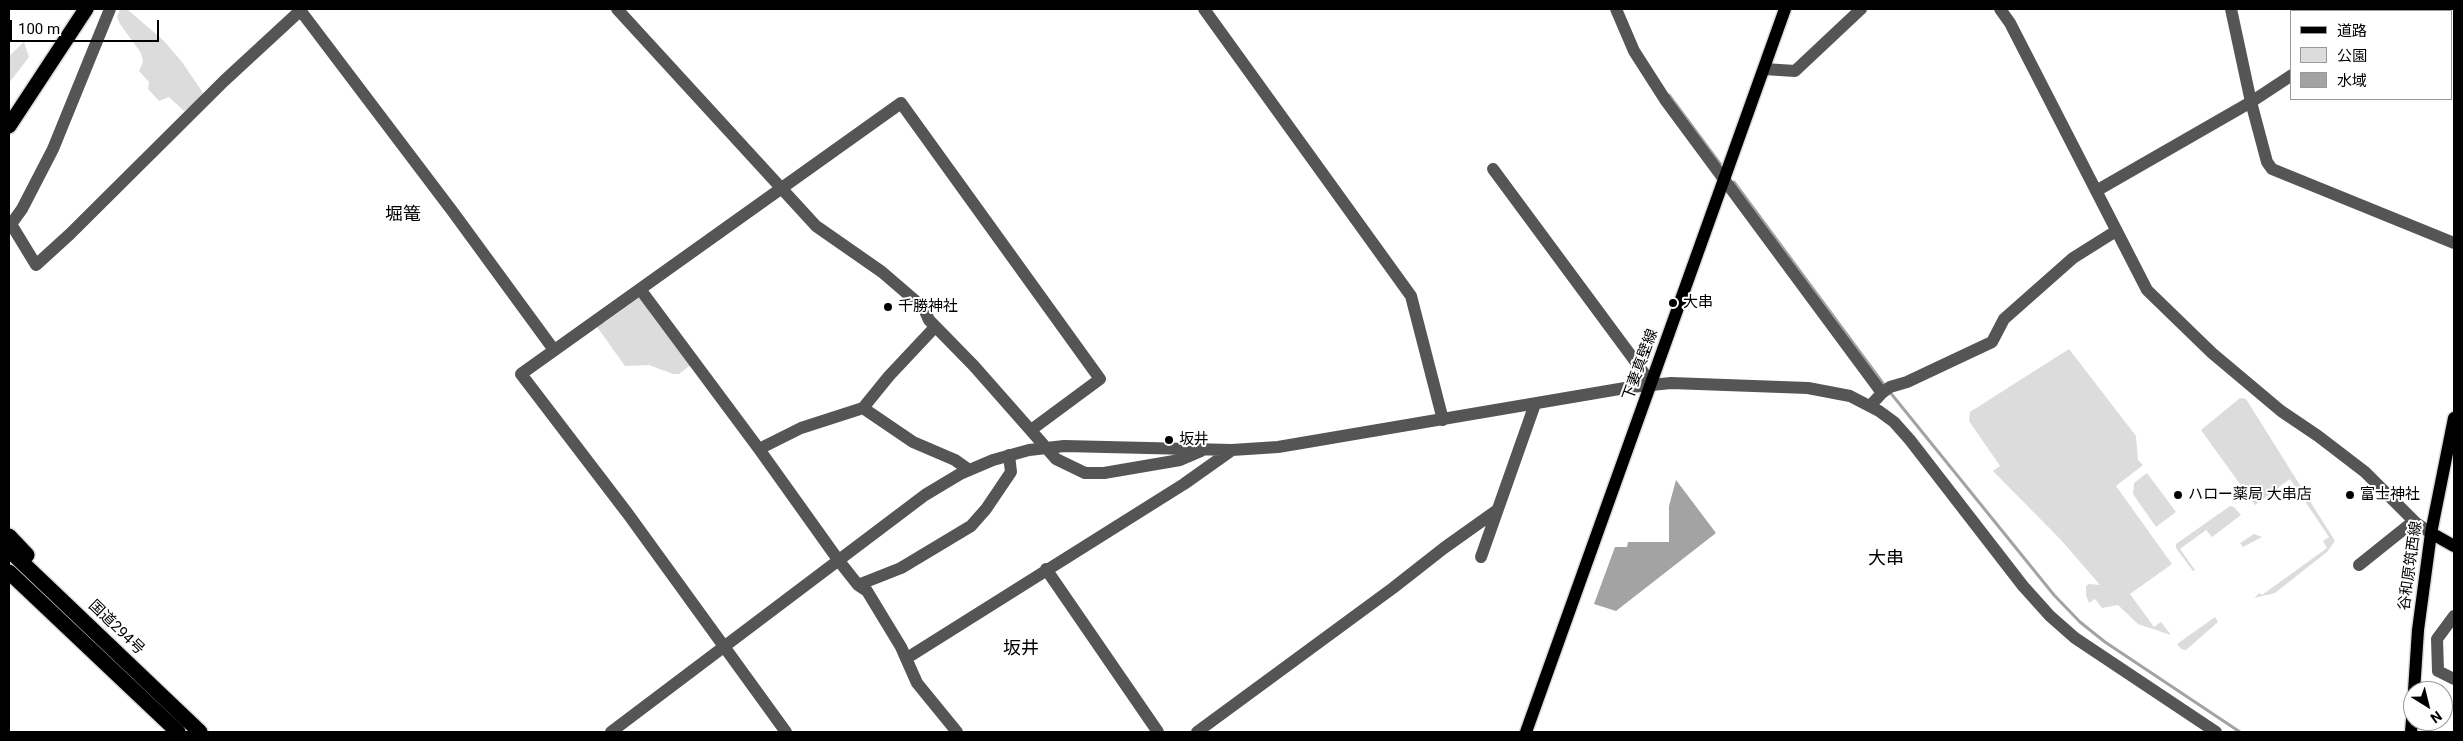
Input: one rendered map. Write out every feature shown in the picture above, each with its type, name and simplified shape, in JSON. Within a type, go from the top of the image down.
[{"type":"highway","points":[[9,126],[86,9]]},
{"type":"highway","points":[[9,536],[98,634]]},
{"type":"highway","name":"国道294号","points":[[9,550],[200,732]]},
{"type":"highway","points":[[9,572],[178,732]]},
{"type":"highway","points":[[9,583],[86,645]]},
{"type":"main road","name":"下妻真壁線","points":[[1530,730],[1786,9]]},
{"type":"main road","name":"谷和原筑西線","points":[[2415,681],[2418,630],[2431,533],[2454,418]]},
{"type":"main road","points":[[2431,533],[2454,546]]},
{"type":"street","points":[[110,9],[53,149],[34,189],[10,226],[36,264],[70,234],[224,82],[301,10],[454,212],[554,350]]},
{"type":"street","points":[[617,9],[824,234],[842,244],[905,291],[925,311],[934,327],[1056,458],[1085,473],[1104,473],[1180,460],[1204,450]]},
{"type":"street","points":[[1204,9],[1411,296],[1443,420]]},
{"type":"street","points":[[1616,9],[1634,51],[1649,77],[1724,181],[1886,390]]},
{"type":"street","points":[[1764,69],[1795,71],[1861,9]]},
{"type":"street","points":[[2000,9],[2010,23],[2147,290],[2199,340],[2281,411],[2318,436],[2365,472],[2414,521],[2431,533]]},
{"type":"street","points":[[2230,9],[2251,102],[2267,162],[2272,169],[2454,243]]},
{"type":"street","points":[[2096,191],[2251,102],[2290,75]]},
{"type":"street","points":[[786,732],[628,514],[521,374],[783,189],[901,103],[1100,379],[1031,430]]},
{"type":"street","points":[[1493,169],[1652,384]]},
{"type":"street","points":[[1870,406],[1886,390],[1992,342],[2004,319],[2073,258],[2116,231]]},
{"type":"street","points":[[640,289],[759,449],[839,561],[858,584],[867,591],[907,658],[917,683],[957,732]]},
{"type":"street","points":[[759,449],[801,428],[863,408],[889,376],[934,327]]},
{"type":"street","points":[[611,732],[925,495],[969,470],[1010,455],[1046,448],[1084,446],[1232,450],[1307,443],[1652,384],[1671,383],[1808,388],[1845,395],[1870,406],[1902,430],[2023,586],[2050,616],[2089,648],[2216,732]]},
{"type":"street","points":[[1481,556],[1535,404]]},
{"type":"street","points":[[863,408],[912,442],[955,460],[969,470]]},
{"type":"street","points":[[907,658],[1191,479],[1232,450]]},
{"type":"street","points":[[858,584],[901,568],[971,526],[986,509],[1011,472],[1010,455]]},
{"type":"street","points":[[1197,732],[1496,511]]},
{"type":"street","points":[[2359,565],[2414,521]]},
{"type":"street","points":[[1046,569],[1158,732]]},
{"type":"street","points":[[2454,616],[2437,639],[2438,671],[2454,679]]},
{"type":"green space","points":[[120,9],[127,9],[164,41],[182,62],[203,93],[191,107],[184,111],[169,97],[159,101],[148,89],[149,82],[139,71],[143,62],[141,53],[117,17]]},
{"type":"green space","points":[[24,42],[29,57],[9,83],[9,56]]},
{"type":"green space","points":[[641,296],[692,364],[679,374],[673,374],[649,365],[625,366],[595,324],[605,322]]},
{"type":"green space","points":[[2069,349],[2136,436],[2138,460],[2143,465],[2116,486],[2172,564],[2130,594],[2154,627],[2161,622],[2171,635],[2138,624],[2118,605],[2102,608],[2095,599],[2089,603],[2086,595],[2086,586],[2089,584],[2100,585],[2061,540],[1993,471],[2000,466],[1969,421],[1970,412]]},
{"type":"green space","points":[[2240,398],[2246,399],[2335,541],[2327,552],[2275,593],[2254,598],[2260,593],[2262,595],[2327,548],[2323,541],[2329,537],[2290,479],[2255,505],[2201,430]]},
{"type":"green space","points":[[2147,473],[2176,512],[2156,527],[2133,494],[2134,483]]},
{"type":"green space","points":[[2230,506],[2234,507],[2241,515],[2212,537],[2206,530],[2180,549],[2195,570],[2193,571],[2176,548],[2176,544]]},
{"type":"green space","points":[[2254,534],[2262,537],[2243,547],[2240,543]]},
{"type":"green space","points":[[2215,617],[2218,622],[2186,650],[2181,649],[2177,644]]},
{"type":"water","points":[[1676,480],[1716,533],[1616,611],[1594,604],[1615,547],[1627,547],[1628,542],[1669,542],[1669,506]]},
{"type":"waterway","points":[[1669,95],[1721,165]]},
{"type":"waterway","points":[[1734,182],[1885,386]]},
{"type":"waterway","points":[[1889,391],[2054,595],[2080,622],[2105,642],[2240,732]]},
{"type":"place","name":"大串","points":[[1673,303]]},
{"type":"place","name":"千勝神社","points":[[888,307]]},
{"type":"place","name":"坂井","points":[[1169,440]]},
{"type":"place","name":"ハロー薬局 大串店","points":[[2178,495]]},
{"type":"place","name":"富士神社","points":[[2350,495]]},
{"type":"district","name":"堀篭","points":[[403,215]]},
{"type":"district","name":"大串","points":[[1886,559]]},
{"type":"district","name":"坂井","points":[[1021,649]]}]
